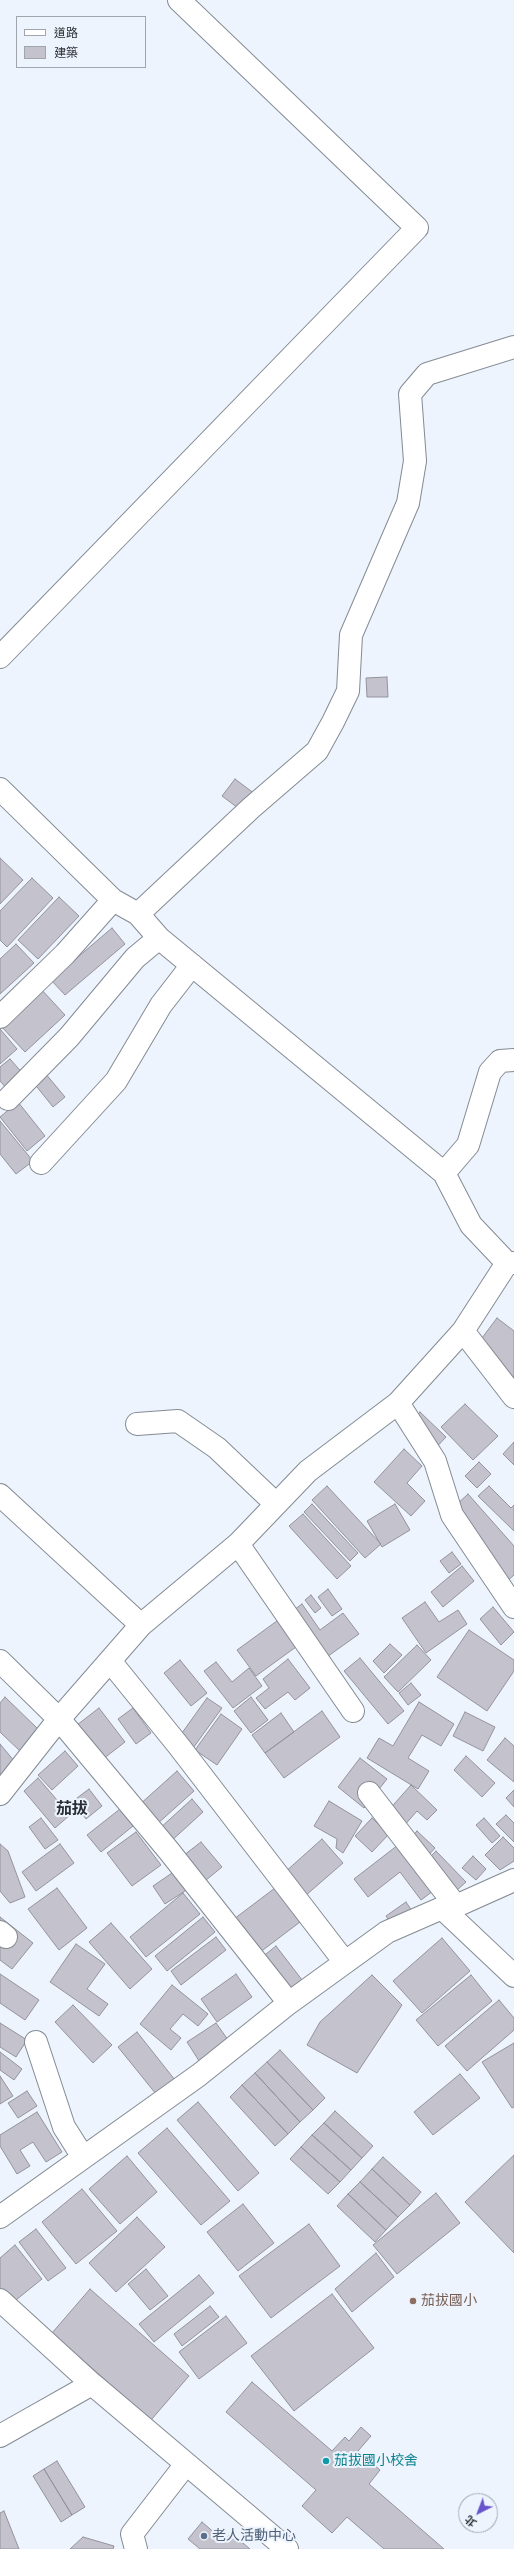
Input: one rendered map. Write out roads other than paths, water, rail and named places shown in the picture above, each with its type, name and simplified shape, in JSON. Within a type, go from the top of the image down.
[{"type":"street","points":[[0,657],[417,228],[179,0]]},
{"type":"street","points":[[138,914],[251,808],[317,751],[333,722],[348,691],[351,635],[408,503],[416,461],[410,394],[427,374],[514,347]]},
{"type":"street","points":[[0,789],[114,900],[138,914],[159,938],[444,1173],[471,1226],[511,1263],[463,1331],[398,1403],[308,1471],[238,1544],[141,1626],[59,1719],[0,1794]]},
{"type":"street","points":[[0,1018],[65,954],[114,900]]},
{"type":"street","points":[[8,1098],[69,1037],[135,958],[159,938]]},
{"type":"street","points":[[41,1163],[116,1081],[161,1005],[192,965]]},
{"type":"street","points":[[444,1173],[468,1145],[490,1072],[500,1061],[514,1060]]},
{"type":"street","points":[[463,1331],[514,1397]]},
{"type":"street","points":[[398,1403],[435,1461],[452,1515],[514,1606]]},
{"type":"street","points":[[137,1424],[178,1421],[217,1448],[276,1504]]},
{"type":"street","points":[[0,1495],[141,1626]]},
{"type":"street","points":[[238,1544],[353,1711]]},
{"type":"street","points":[[0,1661],[59,1719],[169,1851],[289,2003]]},
{"type":"street","points":[[110,1661],[178,1745],[344,1961]]},
{"type":"street","points":[[369,1793],[449,1907],[514,1976]]},
{"type":"street","points":[[0,2217],[199,2075],[344,1961],[387,1932],[514,1880]]},
{"type":"street","points":[[36,2042],[64,2127],[83,2157]]},
{"type":"street","points":[[0,2300],[92,2384],[287,2549]]},
{"type":"street","points":[[0,2436],[92,2384]]},
{"type":"street","points":[[136,2549],[132,2534],[186,2464]]},
{"type":"place","name":"茄拔國小","points":[[413,2301]]},
{"type":"place","name":"茄拔國小校舍","points":[[326,2461]]},
{"type":"place","name":"老人活動中心","points":[[204,2536]]},
{"type":"district","name":"茄拔","points":[[72,1809]]}]
